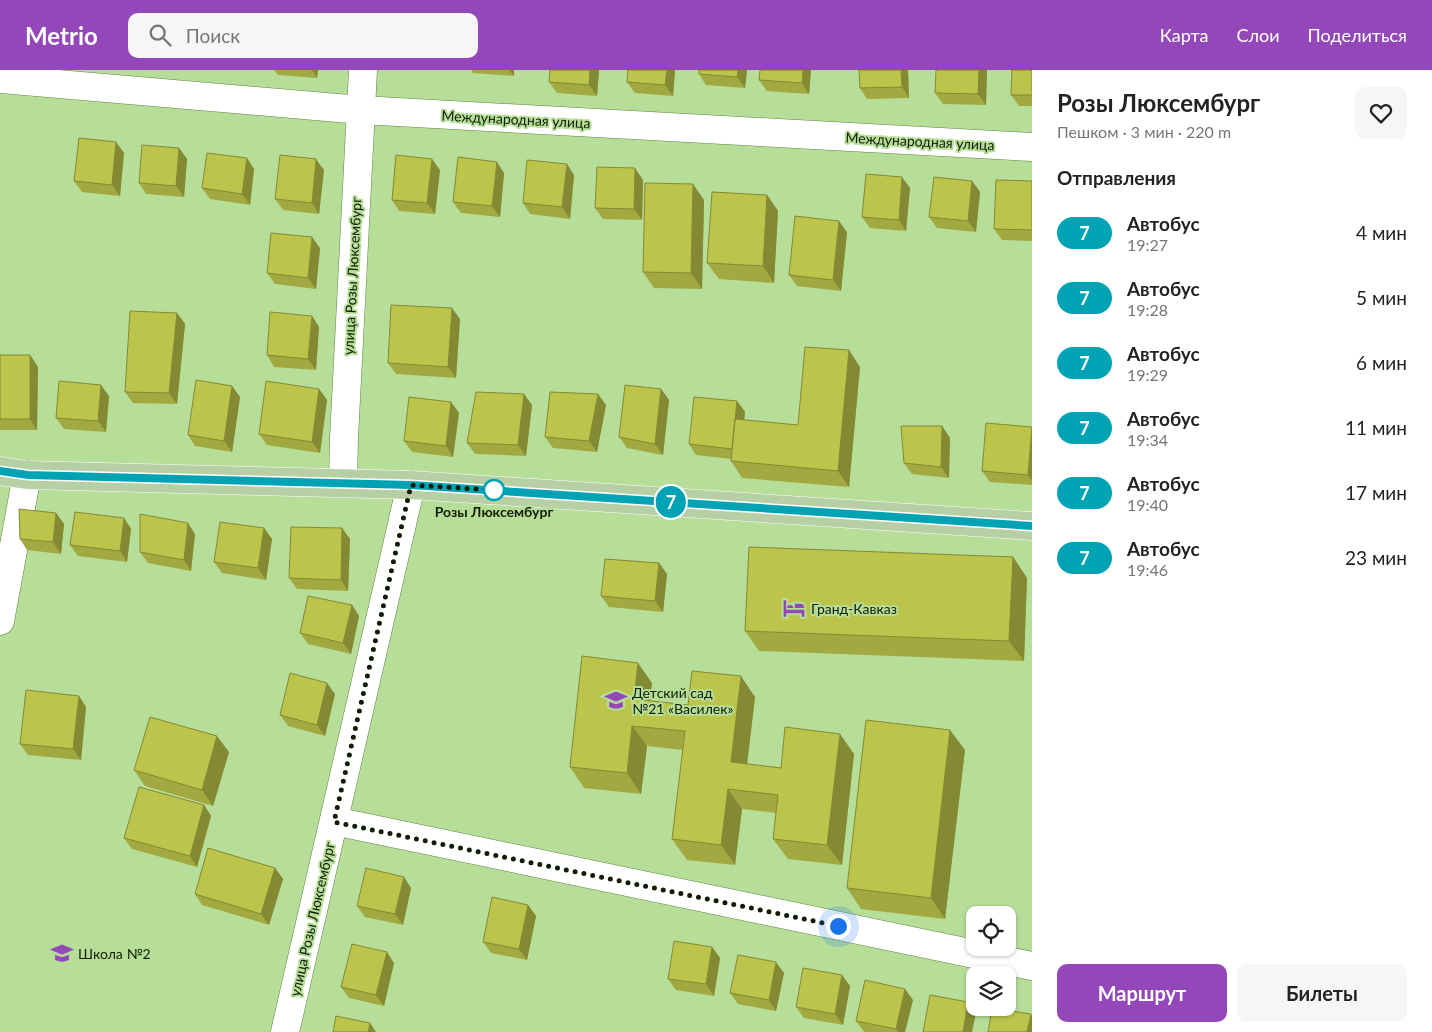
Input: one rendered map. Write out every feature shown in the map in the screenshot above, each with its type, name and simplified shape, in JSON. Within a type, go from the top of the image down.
[{"type":"main road","points":[[0,471],[28,475],[411,485],[1032,526]]},
{"type":"street","name":"улица Розы Люксембург","points":[[343,483],[364,70]]},
{"type":"street","name":"Международная улица","points":[[0,80],[361,110],[1032,147]]},
{"type":"street","points":[[0,620],[28,475]]},
{"type":"street","name":"улица Розы Люксембург","points":[[285,1032],[411,485]]},
{"type":"street","points":[[334,822],[1032,966]]},
{"type":"building","points":[[550,70],[590,70],[589,85],[549,82]]},
{"type":"building","points":[[628,70],[667,70],[665,85],[627,82]]},
{"type":"building","points":[[699,70],[738,70],[737,77],[699,74]]},
{"type":"building","points":[[760,70],[803,70],[802,83],[759,80]]},
{"type":"building","points":[[859,70],[901,70],[902,87],[860,88]]},
{"type":"building","points":[[936,70],[979,70],[978,94],[935,93]]},
{"type":"building","points":[[1012,70],[1032,70],[1032,95],[1011,95]]},
{"type":"building","points":[[79,138],[116,142],[112,185],[74,181]]},
{"type":"building","points":[[142,145],[179,148],[176,186],[139,183]]},
{"type":"building","points":[[207,153],[247,158],[242,194],[202,188]]},
{"type":"building","points":[[280,155],[316,159],[312,203],[275,199]]},
{"type":"building","points":[[396,155],[432,159],[427,203],[392,200]]},
{"type":"building","points":[[458,157],[497,162],[492,206],[453,202]]},
{"type":"building","points":[[527,160],[567,164],[562,207],[523,203]]},
{"type":"building","points":[[597,167],[635,168],[634,209],[595,208]]},
{"type":"building","points":[[866,174],[902,177],[899,220],[862,217]]},
{"type":"building","points":[[934,177],[972,181],[968,221],[929,217]]},
{"type":"building","points":[[996,180],[1032,181],[1032,230],[994,229]]},
{"type":"building","points":[[645,183],[693,184],[691,273],[643,272]]},
{"type":"building","points":[[712,192],[767,195],[763,266],[707,263]]},
{"type":"building","points":[[795,216],[839,221],[833,280],[789,275]]},
{"type":"building","points":[[271,233],[312,237],[308,278],[267,273]]},
{"type":"building","points":[[391,305],[452,308],[448,367],[388,363]]},
{"type":"building","points":[[130,311],[177,313],[169,393],[125,392]]},
{"type":"building","points":[[270,312],[312,316],[308,359],[267,355]]},
{"type":"building","points":[[805,347],[849,350],[838,471],[731,461],[735,419],[798,425]]},
{"type":"building","points":[[0,355],[30,355],[30,419],[0,419]]},
{"type":"building","points":[[196,380],[232,386],[224,441],[188,435]]},
{"type":"building","points":[[59,381],[101,385],[98,421],[56,418]]},
{"type":"building","points":[[266,381],[319,389],[312,442],[259,434]]},
{"type":"building","points":[[625,385],[661,389],[655,444],[619,437]]},
{"type":"building","points":[[476,392],[524,394],[518,445],[467,443]]},
{"type":"building","points":[[550,392],[598,394],[589,441],[545,437]]},
{"type":"building","points":[[409,397],[451,402],[446,446],[404,441]]},
{"type":"building","points":[[694,397],[737,401],[732,449],[689,444]]},
{"type":"building","points":[[986,423],[1032,427],[1028,475],[982,471]]},
{"type":"building","points":[[901,426],[942,426],[941,467],[904,463]]},
{"type":"building","points":[[19,509],[56,513],[53,542],[20,539]]},
{"type":"building","points":[[75,512],[124,518],[120,551],[70,545]]},
{"type":"building","points":[[140,514],[188,523],[184,560],[140,552]]},
{"type":"building","points":[[220,522],[264,528],[258,568],[214,562]]},
{"type":"building","points":[[291,527],[342,528],[341,580],[289,578]]},
{"type":"building","points":[[749,547],[1013,557],[1009,641],[745,631]]},
{"type":"building","points":[[605,559],[659,563],[655,601],[601,596]]},
{"type":"building","points":[[308,596],[352,605],[343,643],[300,633]]},
{"type":"building","points":[[582,656],[638,663],[634,699],[688,705],[692,671],[741,676],[731,762],[781,768],[785,727],[840,734],[827,845],[773,839],[778,795],[728,789],[721,845],[672,839],[685,731],[632,726],[627,773],[570,767]]},
{"type":"building","points":[[290,673],[327,683],[317,725],[280,715]]},
{"type":"building","points":[[26,690],[79,696],[73,749],[20,744]]},
{"type":"building","points":[[150,717],[217,736],[202,790],[134,770]]},
{"type":"building","points":[[866,720],[950,730],[931,898],[847,888]]},
{"type":"building","points":[[139,787],[204,805],[190,856],[124,838]]},
{"type":"building","points":[[208,848],[275,868],[261,914],[195,894]]},
{"type":"building","points":[[366,868],[404,877],[395,914],[357,906]]},
{"type":"building","points":[[492,897],[528,905],[519,949],[483,942]]},
{"type":"building","points":[[674,941],[712,947],[706,984],[668,979]]},
{"type":"building","points":[[352,944],[387,952],[376,995],[341,987]]},
{"type":"building","points":[[738,955],[776,962],[769,1000],[730,993]]},
{"type":"building","points":[[803,968],[842,975],[835,1014],[796,1007]]},
{"type":"building","points":[[865,980],[905,989],[896,1029],[856,1021]]},
{"type":"building","points":[[930,995],[966,1002],[963,1032],[923,1032]]},
{"type":"building","points":[[1016,1012],[1031,1014],[1027,1032],[988,1032],[991,1016],[1016,1016]]},
{"type":"building","points":[[336,1016],[370,1023],[368,1032],[333,1032]]},
{"type":"bus line","name":"7","points":[[0,471],[28,475],[411,485],[1032,526]]},
{"type":"place","name":"Розы Люксембург","points":[[494,490]]},
{"type":"place","name":"Гранд-Кавказ","points":[[794,608]]},
{"type":"place","name":"Детский сад №21 «Василек»","points":[[616,700]]},
{"type":"place","name":"Школа №2","points":[[62,953]]},
{"type":"route","points":[[494,490],[411,485],[334,822],[838,926]]}]
